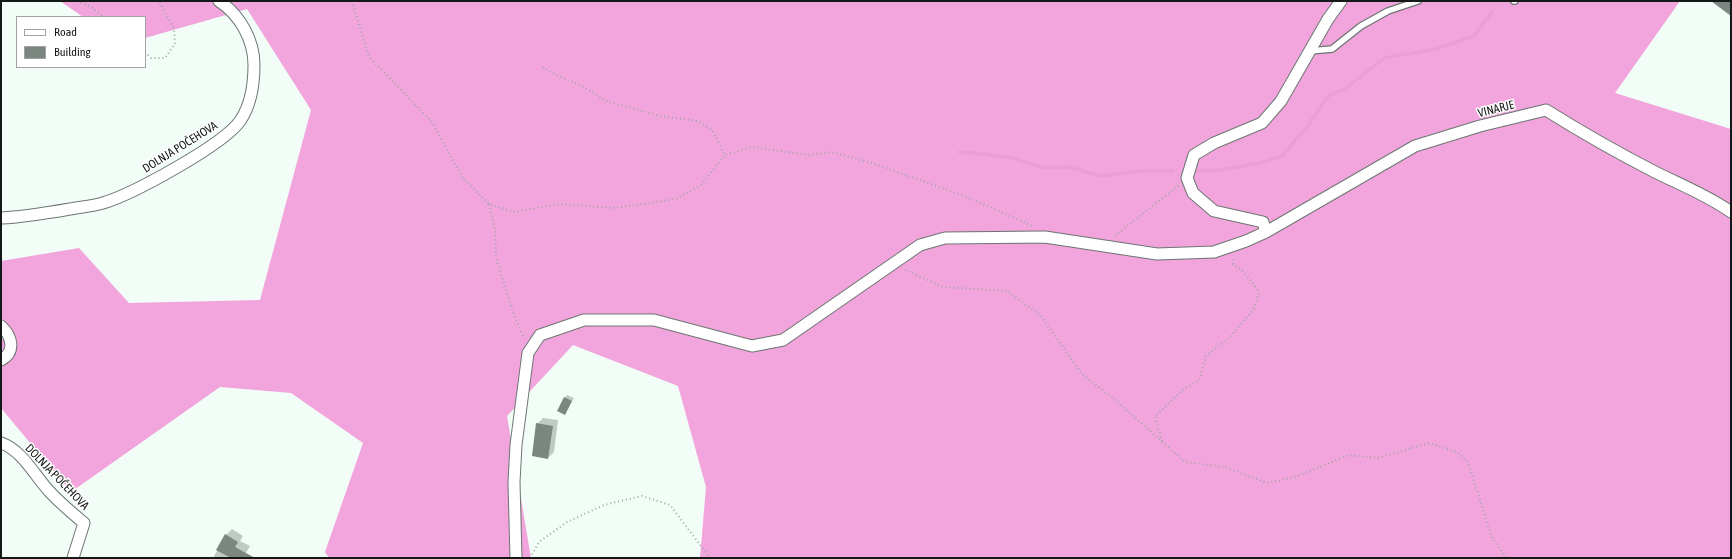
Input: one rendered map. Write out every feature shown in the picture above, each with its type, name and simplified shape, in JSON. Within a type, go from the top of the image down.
[{"type":"street","name":"DOLNJA POČEHOVA","points":[[1,218],[22,217],[103,203],[147,183],[225,136],[240,120],[251,96],[254,78],[254,57],[248,37],[238,18],[228,7],[219,1]]},
{"type":"street","points":[[1266,232],[1263,222],[1214,211],[1193,193],[1187,178],[1194,155],[1214,143],[1262,123],[1281,101],[1341,1]]},
{"type":"street","name":"VINARJE","points":[[528,353],[540,334],[584,320],[654,320],[752,346],[784,340],[920,245],[945,238],[1045,237],[1164,253],[1214,252],[1246,241],[1266,232],[1415,146],[1480,126],[1546,110],[1584,134],[1655,172],[1716,202],[1731,212]]},
{"type":"street","points":[[1,326],[7,332],[12,344],[10,351],[1,360]]},
{"type":"street","points":[[516,558],[514,475],[516,445],[528,353]]},
{"type":"street","name":"DOLNJA POČEHOVA","points":[[1,443],[6,444],[20,456],[50,491],[84,523],[73,558]]},
{"type":"lane","points":[[1310,51],[1332,49],[1361,26],[1388,11],[1418,1]]},
{"type":"path","points":[[77,1],[91,7],[103,16]]},
{"type":"path","points":[[146,53],[151,58],[165,58],[175,44],[174,29],[159,1]]},
{"type":"path","points":[[352,1],[369,57],[432,122],[462,177],[489,204],[514,212],[559,204],[616,208],[676,199],[701,185],[725,155],[752,146],[808,155],[831,152],[872,163],[964,196],[1003,214],[1030,224],[1045,237]]},
{"type":"path","points":[[544,67],[586,88],[606,101],[660,116],[697,121],[712,130],[725,155]]},
{"type":"path","points":[[1103,245],[1187,178]]},
{"type":"path","points":[[489,204],[495,230],[496,258],[514,315],[522,329],[528,353]]},
{"type":"path","points":[[1162,442],[1155,416],[1184,390],[1199,381],[1206,356],[1229,338],[1254,309],[1259,292],[1245,273],[1233,264],[1235,252],[1246,241]]},
{"type":"path","points":[[892,264],[943,287],[1007,291],[1041,316],[1082,374],[1113,398],[1185,462],[1225,467],[1267,483],[1296,477],[1349,455],[1378,458],[1429,443],[1457,452],[1468,462],[1492,538],[1507,558]]},
{"type":"path","points":[[530,558],[539,542],[567,522],[604,505],[642,496],[670,505],[710,558]]},
{"type":"shaded area","points":[[60,1],[1680,1],[1615,93],[1731,129],[1731,558],[700,558],[706,487],[678,386],[573,345],[507,416],[531,558],[329,558],[325,552],[363,443],[291,393],[220,387],[71,492],[1,408],[1,261],[79,248],[129,303],[260,300],[311,110],[247,9],[146,38],[146,16],[82,16]]},
{"type":"building","points":[[1711,1],[1731,1],[1731,16]]},
{"type":"building","points":[[564,397],[572,401],[565,415],[557,411]]},
{"type":"building","points":[[536,423],[553,426],[548,459],[532,456]]},
{"type":"building","points":[[225,534],[238,542],[235,547],[255,558],[231,558],[216,550]]},
{"type":"waterway","points":[[1194,171],[1220,170],[1260,163],[1282,156],[1307,127],[1328,96],[1346,88],[1384,58],[1436,49],[1474,36],[1492,12]]},
{"type":"waterway","points":[[959,152],[1012,158],[1044,168],[1069,167],[1100,176],[1142,171],[1173,171]]}]
